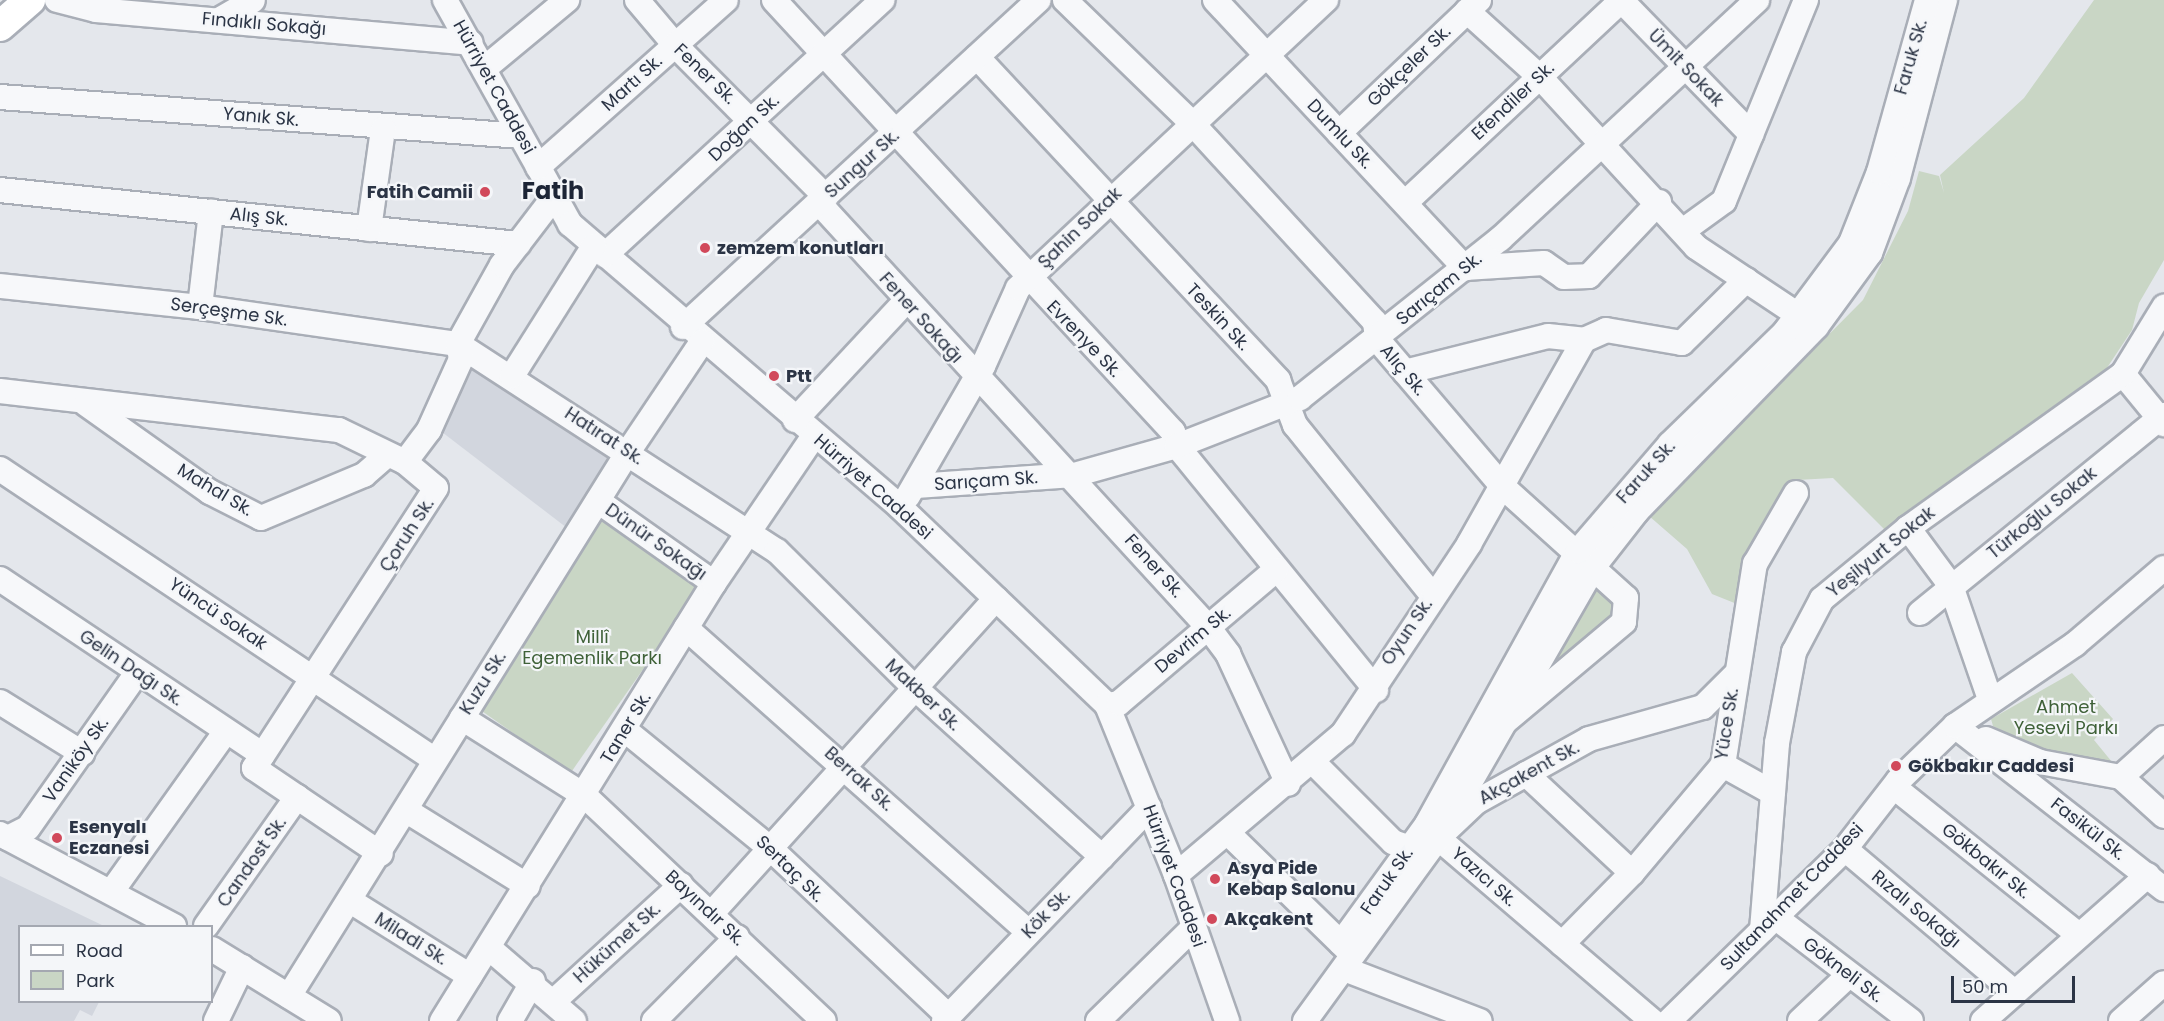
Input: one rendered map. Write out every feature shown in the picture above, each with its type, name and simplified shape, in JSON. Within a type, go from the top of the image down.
[{"type":"main road","points":[[0,26],[30,0]]},
{"type":"street","name":"Fındıklı Sokağı","points":[[57,0],[96,10],[471,43]]},
{"type":"street","points":[[219,20],[253,0]]},
{"type":"street","name":"Hürriyet Caddesi","points":[[445,0],[570,224],[683,327],[900,507],[1107,705],[1176,875],[1227,1021]]},
{"type":"street","points":[[485,68],[567,0]]},
{"type":"street","name":"Fener Sk.","points":[[637,0],[675,45],[753,120],[822,200]]},
{"type":"street","name":"Martı Sk.","points":[[538,167],[726,0]]},
{"type":"street","name":"Evrenye Sk.","points":[[774,0],[1027,279],[1173,432],[1177,446],[1376,690]]},
{"type":"street","name":"Doğan Sk.","points":[[512,376],[599,250],[753,120],[882,0]]},
{"type":"street","name":"Sungur Sk.","points":[[683,327],[1040,0]]},
{"type":"street","name":"Alıç Sk.","points":[[1065,0],[1191,122],[1375,322],[1377,339],[1502,486],[1586,558],[1626,598],[1624,622],[1500,726]]},
{"type":"street","name":"Dumlu Sk.","points":[[1215,0],[1465,268]]},
{"type":"street","name":"Şahin Sokak","points":[[900,507],[916,486],[1027,279],[1191,122],[1326,0]]},
{"type":"street","name":"Ümit Sokak","points":[[1622,0],[1682,65],[1751,134]]},
{"type":"street","name":"Efendiler Sk.","points":[[1405,203],[1622,0]]},
{"type":"street","name":"Sarıçam Sk.","points":[[916,486],[1074,475],[1177,446],[1290,402],[1377,339],[1465,268],[1682,65],[1757,0]]},
{"type":"street","points":[[1684,230],[1724,201],[1806,0]]},
{"type":"street","name":"Faruk Sk.","points":[[1348,957],[1410,848],[1586,558],[1670,444],[1808,321],[1860,248],[1926,0]]},
{"type":"street","points":[[1860,248],[1898,178],[1945,0]]},
{"type":"street","points":[[1473,6],[1659,202],[1696,247],[1808,321]]},
{"type":"street","name":"Gökçeler Sk.","points":[[1339,133],[1473,6]]},
{"type":"street","name":"Teskin Sk.","points":[[978,57],[1278,380],[1290,402],[1295,425],[1432,595]]},
{"type":"street","name":"Yanık Sk.","points":[[0,97],[383,129],[521,136]]},
{"type":"street","points":[[369,229],[383,129]]},
{"type":"street","name":"Alış Sk.","points":[[0,190],[518,244]]},
{"type":"street","points":[[458,344],[518,244],[554,197]]},
{"type":"street","name":"Fener Sokağı","points":[[822,200],[975,379]]},
{"type":"street","points":[[1465,268],[1544,263],[1564,277],[1589,276],[1659,202]]},
{"type":"street","points":[[200,307],[211,212]]},
{"type":"street","points":[[1405,372],[1548,336],[1584,340],[1606,330],[1682,343],[1746,280]]},
{"type":"street","name":"Serçeşme Sk.","points":[[0,286],[200,307],[458,344]]},
{"type":"street","points":[[795,420],[906,301]]},
{"type":"street","name":"Yeşilyurt Sokak","points":[[1768,924],[1773,793],[1794,652],[1822,599],[1908,528],[2123,374],[2164,307]]},
{"type":"street","name":"Oyun Sk.","points":[[1176,875],[1229,834],[1314,762],[1376,690],[1382,669],[1502,486],[1584,340]]},
{"type":"street","name":"Kuzu Sk.","points":[[289,996],[352,902],[435,760],[628,452],[702,342]]},
{"type":"street","name":"Hatırat Sk.","points":[[458,344],[512,376],[748,529]]},
{"type":"street","name":"Mahal Sk.","points":[[82,402],[210,492],[261,518],[364,475],[396,458],[429,430],[460,359],[458,344]]},
{"type":"street","points":[[2123,374],[2163,419]]},
{"type":"street","name":"Fener Sk.","points":[[975,379],[1074,475],[1208,627],[1228,654],[1288,784]]},
{"type":"street","name":"Çoruh Sk.","points":[[0,391],[339,430],[396,458],[436,488],[263,755]]},
{"type":"street","name":"Türkoğlu Sokak","points":[[1920,613],[2163,419]]},
{"type":"street","name":"Taner Sk.","points":[[442,1021],[585,796],[748,529],[814,436]]},
{"type":"street","name":"Yüncü Sokak","points":[[0,468],[435,760]]},
{"type":"street","name":"Yüce Sk.","points":[[1562,944],[1632,873],[1724,765],[1734,676],[1755,564],[1796,493]]},
{"type":"street","name":"Dünür Sokağı","points":[[598,501],[714,583]]},
{"type":"street","points":[[1908,528],[1951,586],[1990,699]]},
{"type":"street","name":"Makber Sk.","points":[[748,529],[777,551],[915,688],[1102,857]]},
{"type":"street","points":[[1438,838],[1500,726],[1586,558]]},
{"type":"street","name":"Sultanahmet Caddesi","points":[[1669,1021],[1845,849],[1894,787],[1955,726],[1990,699],[2075,644],[2164,568]]},
{"type":"street","name":"Devrim Sk.","points":[[1107,705],[1119,703],[1276,570]]},
{"type":"street","name":"Gelin Dağı Sk.","points":[[0,579],[137,673],[263,755]]},
{"type":"street","points":[[711,914],[996,598]]},
{"type":"street","name":"Berrak Sk.","points":[[686,628],[845,766],[1029,932]]},
{"type":"street","name":"Vaniköy Sk.","points":[[4,836],[28,828],[137,673]]},
{"type":"street","name":"Akçakent Sk.","points":[[1305,1021],[1348,957],[1438,838],[1476,802],[1589,739],[1703,707],[1734,676]]},
{"type":"street","points":[[0,702],[82,753]]},
{"type":"street","name":"Bayındır Sk.","points":[[462,718],[585,796],[737,938],[810,1016]]},
{"type":"street","points":[[1955,726],[2040,762],[2121,777],[2164,816]]},
{"type":"street","name":"Fasikül Sk.","points":[[1955,726],[2156,882]]},
{"type":"street","name":"Sertaç Sk.","points":[[625,730],[771,849],[947,1019]]},
{"type":"street","points":[[111,891],[226,731]]},
{"type":"street","points":[[2121,777],[2164,738]]},
{"type":"street","points":[[263,755],[254,768],[381,854]]},
{"type":"street","points":[[1314,762],[1393,842],[1410,848]]},
{"type":"street","points":[[1724,765],[1773,793]]},
{"type":"street","points":[[1526,774],[1632,873]]},
{"type":"street","name":"Gökbakır Sk.","points":[[1894,787],[2079,935]]},
{"type":"street","name":"Candost Sk.","points":[[207,925],[297,797]]},
{"type":"street","name":"Kök Sk.","points":[[947,1019],[1149,808]]},
{"type":"street","points":[[407,811],[528,886]]},
{"type":"street","points":[[1229,834],[1348,957],[1480,1021]]},
{"type":"street","points":[[4,836],[111,891],[170,925]]},
{"type":"street","name":"Yazıcı Sk.","points":[[1410,848],[1438,838],[1652,1021]]},
{"type":"street","name":"Rızalı Sokağı","points":[[1845,849],[2014,992]]},
{"type":"street","points":[[1983,1021],[2079,935],[2156,882]]},
{"type":"street","name":"Hükümet Sk.","points":[[554,1002],[681,885]]},
{"type":"street","name":"Miladi Sk.","points":[[352,902],[471,976]]},
{"type":"street","name":"Gökneli Sk.","points":[[1768,924],[1848,976],[1911,1021]]},
{"type":"street","points":[[1098,1021],[1194,927]]},
{"type":"street","points":[[654,1021],[737,938]]},
{"type":"street","points":[[489,948],[533,981],[574,1021]]},
{"type":"street","points":[[213,950],[329,1021]]},
{"type":"street","points":[[216,1021],[242,967]]},
{"type":"street","points":[[1800,1021],[1848,976]]},
{"type":"street","points":[[510,1021],[533,981]]},
{"type":"street","points":[[2121,1021],[2164,983]]},
{"type":"shaded area","points":[[468,364],[613,462],[571,531],[438,429]]},
{"type":"shaded area","points":[[0,876],[102,925],[18,925],[18,1003],[98,1003],[92,1016],[80,1010],[74,1021],[0,1021]]},
{"type":"green space","points":[[2094,0],[2164,0],[2164,260],[2139,303],[2132,330],[2093,389],[1887,532],[1833,478],[1797,480],[1753,556],[1742,606],[1712,594],[1687,549],[1649,516],[1863,300],[1908,211],[1919,171],[1939,176],[1944,193],[1940,175],[2024,98]]},
{"type":"green space","name":"Millî Egemenlik Parkı","points":[[601,515],[702,586],[570,773],[470,703]]},
{"type":"green space","points":[[1598,578],[1620,600],[1619,618],[1552,676],[1544,671]]},
{"type":"green space","name":"Ahmet Yesevi Parkı","points":[[2072,673],[2113,719],[2094,740],[2112,762],[2104,767],[2032,746],[1993,726],[1991,719]]},
{"type":"place","name":"Fatih Camii","points":[[485,192]]},
{"type":"place","name":"zemzem konutları","points":[[705,248]]},
{"type":"place","name":"Ptt","points":[[774,376]]},
{"type":"place","name":"Gökbakır Caddesi","points":[[1896,766]]},
{"type":"place","name":"Esenyalı Eczanesi","points":[[57,838]]},
{"type":"place","name":"Asya Pide Kebap Salonu","points":[[1215,879]]},
{"type":"place","name":"Akçakent","points":[[1212,919]]},
{"type":"district","name":"Fatih","points":[[553,191]]}]
